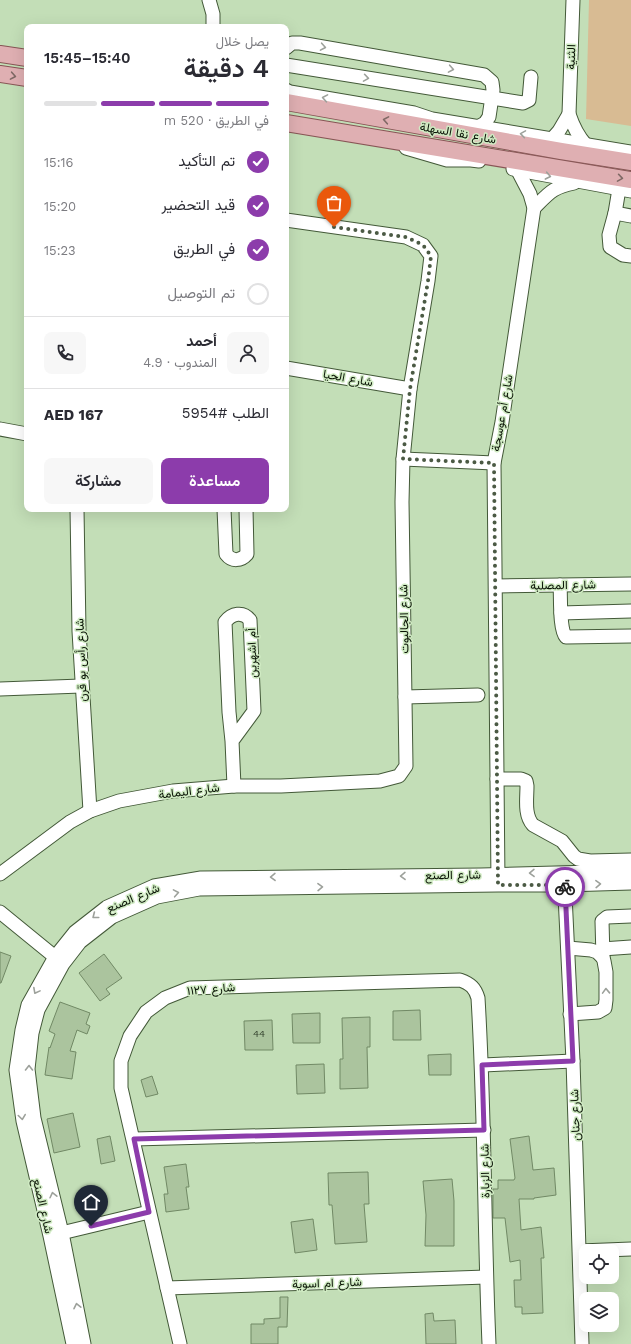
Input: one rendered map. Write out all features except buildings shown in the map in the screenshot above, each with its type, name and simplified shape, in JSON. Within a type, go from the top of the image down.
[{"type":"main road","points":[[0,54],[24,58]]},
{"type":"main road","points":[[0,74],[24,78]]},
{"type":"main road","name":"شارع نقا السهلة","points":[[289,103],[631,162]]},
{"type":"main road","points":[[414,125],[432,119]]},
{"type":"main road","name":"شارع نقا السهلة","points":[[289,124],[627,187]]},
{"type":"street","points":[[205,24],[209,0]]},
{"type":"street","points":[[209,0],[213,14],[213,24]]},
{"type":"street","name":"الثنية","points":[[573,0],[569,114],[575,131],[586,145]]},
{"type":"street","points":[[289,46],[292,43],[300,43],[484,75],[492,82],[492,99],[489,117],[485,123],[478,127]]},
{"type":"street","points":[[289,65],[519,103],[526,102],[530,97],[531,77]]},
{"type":"street","name":"شارع نقا السهلة","points":[[289,92],[414,113],[432,119],[631,152]]},
{"type":"street","name":"الثنية","points":[[552,139],[559,131],[569,114]]},
{"type":"street","name":"شارع نقا السهلة","points":[[388,141],[413,151],[447,160],[477,161],[500,165],[518,171],[578,182],[627,187]]},
{"type":"street","name":"شارع أم عوسجة","points":[[498,880],[499,844],[494,463],[502,422],[534,208],[530,194],[518,171]]},
{"type":"street","points":[[534,208],[551,191],[562,186],[578,182]]},
{"type":"street","points":[[627,187],[615,213],[609,235],[610,247],[623,255],[631,256]]},
{"type":"street","points":[[615,213],[631,216]]},
{"type":"street","name":"شارع الجالبوت","points":[[289,220],[406,237],[423,245],[431,256],[410,389],[403,459],[402,502],[406,766],[398,776]]},
{"type":"street","name":"شارع الحيا","points":[[289,369],[410,389]]},
{"type":"street","points":[[0,429],[24,433]]},
{"type":"street","points":[[403,459],[494,463]]},
{"type":"street","name":"شارع رأس بو قرن","points":[[77,512],[81,686],[90,811]]},
{"type":"street","points":[[224,512],[226,554],[237,560],[245,557],[247,554],[246,512]]},
{"type":"street","name":"شارع المصلبة","points":[[496,586],[631,584]]},
{"type":"street","points":[[560,585],[563,634],[566,637],[631,636]]},
{"type":"street","points":[[561,613],[631,611]]},
{"type":"street","name":"أم اشهرين","points":[[234,786],[225,622],[230,617],[237,614],[245,615],[250,620],[254,711]]},
{"type":"street","points":[[0,689],[81,686]]},
{"type":"street","points":[[405,697],[478,695]]},
{"type":"street","points":[[229,712],[242,714],[254,711]]},
{"type":"street","points":[[232,741],[254,711]]},
{"type":"street","name":"شارع اليمامة","points":[[0,874],[70,822],[90,811],[119,801],[173,791],[234,786],[281,786],[380,782],[398,776]]},
{"type":"street","points":[[497,779],[522,779],[526,781],[528,816],[530,821],[533,825],[562,842],[574,856],[584,861],[631,860]]},
{"type":"street","name":"شارع الصنع","points":[[565,879],[631,871]]},
{"type":"street","name":"شارع الصنع","points":[[84,1344],[56,1235],[22,1121],[16,1070],[22,1030],[28,1006],[59,960],[75,932],[107,907],[154,886],[200,878],[565,879],[631,883]]},
{"type":"street","name":"شارع جنان","points":[[565,879],[580,1244]]},
{"type":"street","points":[[0,912],[59,960]]},
{"type":"street","points":[[570,1014],[598,1012],[604,1008],[606,1000],[606,972],[602,953],[601,923],[607,917],[631,916]]},
{"type":"street","points":[[568,948],[591,950],[602,953],[631,948]]},
{"type":"street","name":"شارع ١١٢٧","points":[[180,1344],[149,1212],[134,1139],[121,1088],[121,1061],[130,1036],[146,1012],[165,998],[190,988],[460,980],[469,984],[475,989],[478,998],[482,1065]]},
{"type":"street","points":[[482,1065],[573,1061]]},
{"type":"street","name":"شارع الزبارة","points":[[482,1065],[486,1277],[489,1344]]},
{"type":"street","points":[[134,1139],[484,1130]]},
{"type":"street","points":[[56,1235],[149,1212]]},
{"type":"street","name":"شارع الصنع","points":[[56,1235],[73,1344]]},
{"type":"street","points":[[619,1249],[631,1249]]},
{"type":"street","name":"شارع ام اسوية","points":[[167,1288],[486,1277]]},
{"type":"street","name":"شارع جنان","points":[[581,1284],[582,1344]]},
{"type":"shaded area","points":[[589,0],[631,0],[631,126],[586,119]]},
{"type":"way so far","points":[[334,227],[406,237],[423,245],[431,256],[410,389],[403,459],[479,461],[494,463],[499,844],[498,885],[565,885],[565,887]]},
{"type":"route","points":[[91,1226],[149,1212],[134,1139],[484,1130],[482,1065],[573,1061],[565,887]]}]
